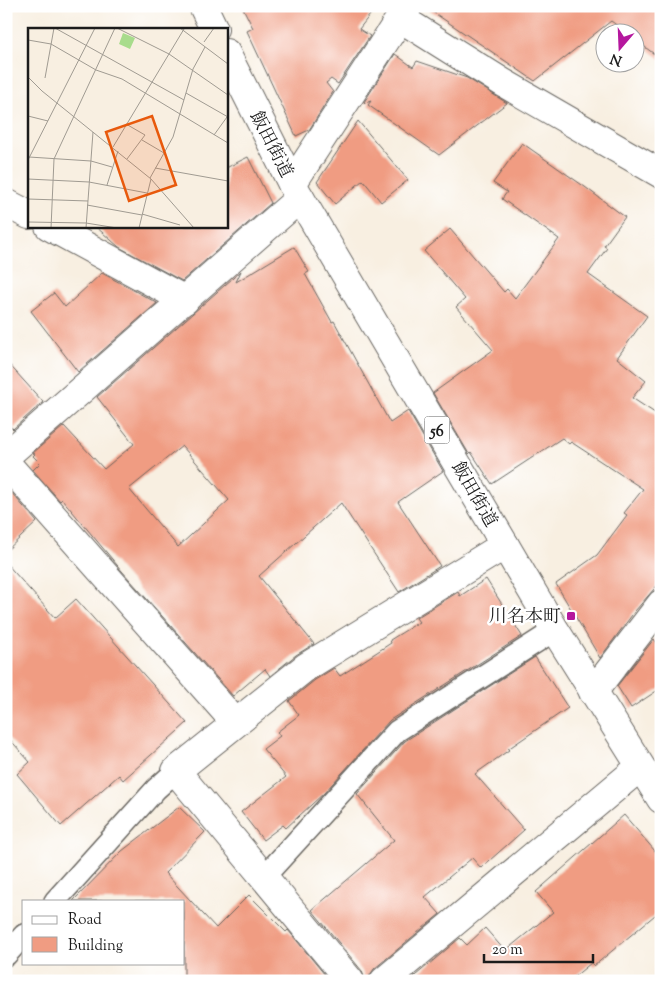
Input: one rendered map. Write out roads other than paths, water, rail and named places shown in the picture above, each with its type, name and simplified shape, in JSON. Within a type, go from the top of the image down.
[{"type":"street","points":[[203,6],[214,28]]},
{"type":"street","points":[[6,456],[186,300],[296,191],[404,12],[502,82],[661,174]]},
{"type":"street","name":"飯田街道","points":[[228,57],[296,191],[555,630],[661,799]]},
{"type":"street","points":[[6,203],[28,214]]},
{"type":"street","points":[[53,228],[186,300]]},
{"type":"street","points":[[6,463],[235,722]]},
{"type":"street","points":[[350,981],[176,771],[306,667],[505,545]]},
{"type":"street","points":[[593,692],[661,604]]},
{"type":"street","points":[[384,981],[640,767]]},
{"type":"lane","points":[[264,877],[397,731],[555,630]]},
{"type":"lane","points":[[56,900],[156,789],[176,771]]},
{"type":"lane","points":[[6,955],[22,937]]},
{"type":"place","name":"川名本町","points":[[571,616]]}]
